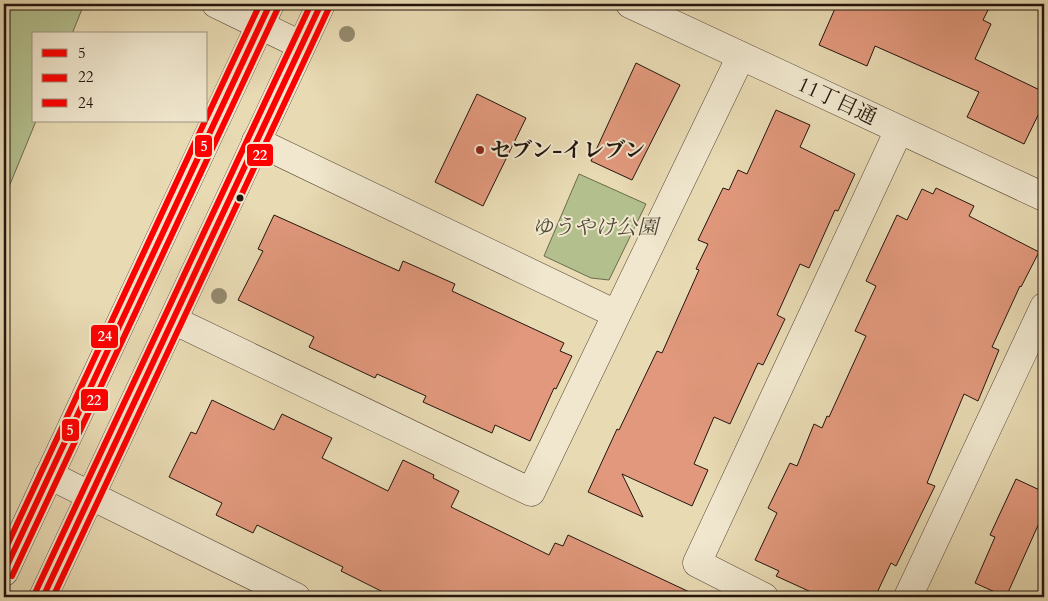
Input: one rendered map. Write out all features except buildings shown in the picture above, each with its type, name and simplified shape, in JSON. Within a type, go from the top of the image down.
[{"type":"street","points":[[216,4],[265,14],[301,45]]},
{"type":"street","points":[[43,597],[321,4]]},
{"type":"street","name":"11丁目通","points":[[630,4],[1044,197]]},
{"type":"street","points":[[4,572],[265,14]]},
{"type":"street","points":[[173,320],[531,492],[741,56]]},
{"type":"street","points":[[764,597],[697,563],[900,130]]},
{"type":"street","points":[[256,141],[616,314]]},
{"type":"street","points":[[908,597],[1044,307]]},
{"type":"street","points":[[49,475],[296,597]]},
{"type":"green space","points":[[4,4],[84,4],[73,32],[32,32],[32,122],[36,122],[4,199]]},
{"type":"green space","name":"ゆうやけ公園","points":[[579,174],[646,204],[609,280],[591,278],[544,256]]},
{"type":"transit line","name":"24","points":[[208,115],[260,4]]},
{"type":"transit line","name":"5","points":[[4,572],[270,4]]},
{"type":"transit line","name":"24","points":[[35,593],[311,4]]},
{"type":"transit line","name":"5","points":[[43,597],[321,4]]},
{"type":"transit line","name":"22","points":[[12,576],[278,8]]},
{"type":"transit line","name":"22","points":[[53,597],[329,8]]},
{"type":"transit line","name":"24","points":[[4,552],[205,122]]},
{"type":"place","name":"セブン-イレブン","points":[[480,150]]}]
